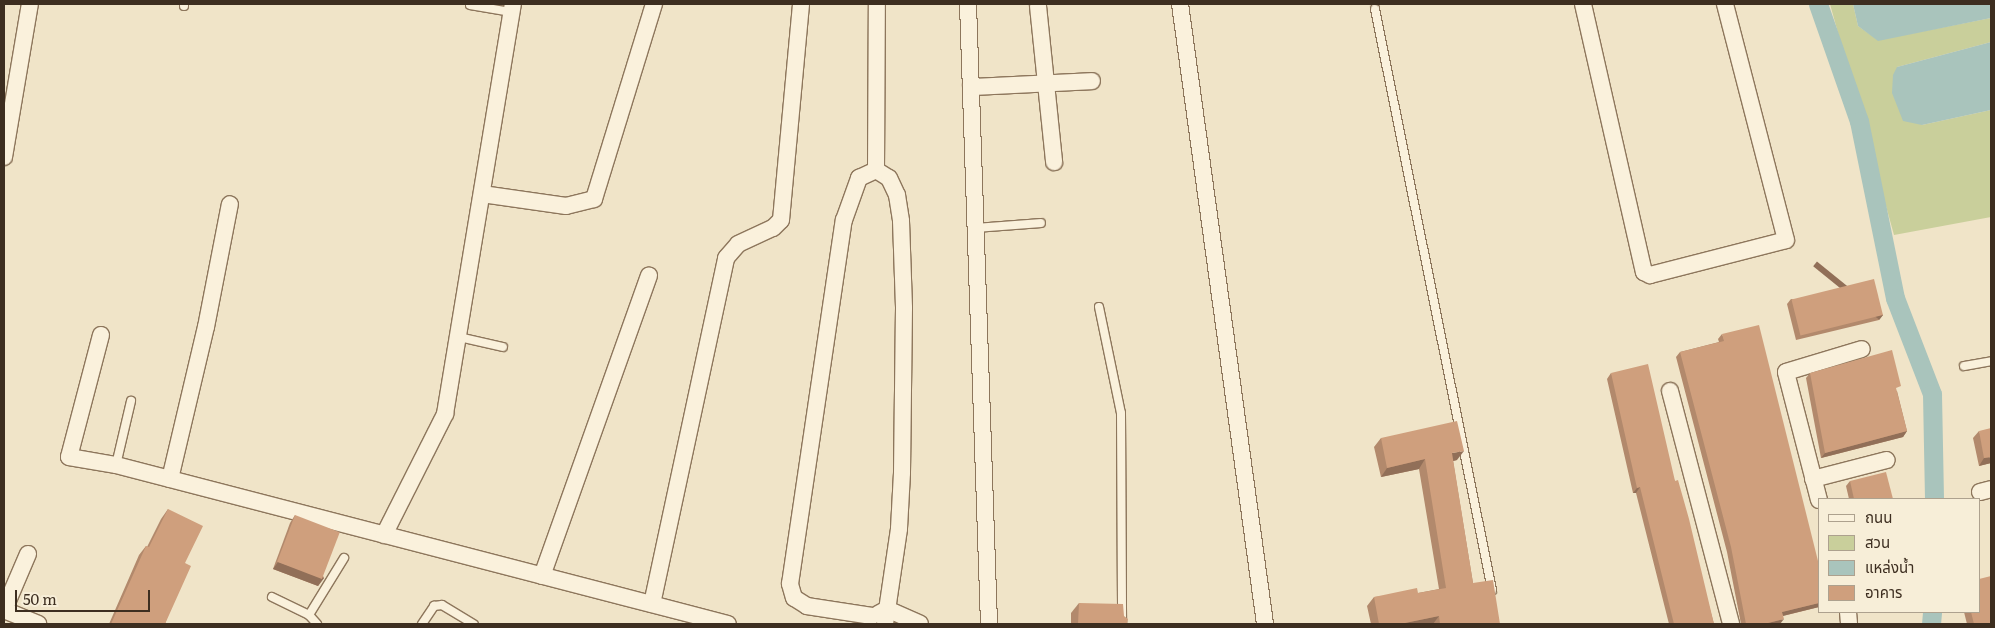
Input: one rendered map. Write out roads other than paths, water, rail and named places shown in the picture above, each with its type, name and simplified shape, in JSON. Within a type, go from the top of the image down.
[{"type":"street","points":[[4,157],[30,4]]},
{"type":"street","points":[[482,194],[566,206],[594,199],[654,4]]},
{"type":"street","points":[[652,604],[726,258],[738,244],[772,228],[781,220],[802,4]]},
{"type":"street","points":[[876,170],[877,4]]},
{"type":"street","points":[[968,4],[989,624]]},
{"type":"street","points":[[1180,4],[1265,624]]},
{"type":"street","points":[[1583,4],[1644,272],[1650,275],[1786,240],[1725,4]]},
{"type":"street","points":[[1038,6],[1054,162]]},
{"type":"street","points":[[384,535],[445,414],[512,8]]},
{"type":"street","points":[[971,87],[1092,81]]},
{"type":"street","points":[[876,170],[859,178],[844,220],[790,584],[794,598],[807,606],[920,624]]},
{"type":"street","points":[[876,170],[889,178],[897,195],[901,222],[904,308],[902,473],[899,530],[882,618]]},
{"type":"street","points":[[170,479],[206,326],[230,204]]},
{"type":"street","points":[[542,576],[649,275]]},
{"type":"street","points":[[102,335],[69,457],[116,465],[728,624]]},
{"type":"street","points":[[1818,498],[1786,372],[1862,349]]},
{"type":"street","points":[[1670,391],[1731,624]]},
{"type":"street","points":[[1813,479],[1887,460]]},
{"type":"street","points":[[28,554],[4,610],[38,624]]},
{"type":"lane","points":[[470,5],[512,8]]},
{"type":"lane","points":[[1375,9],[1493,595]]},
{"type":"lane","points":[[976,228],[1041,223]]},
{"type":"lane","points":[[1099,307],[1121,413],[1122,624]]},
{"type":"lane","points":[[459,337],[503,347]]},
{"type":"lane","points":[[1964,366],[1991,361]]},
{"type":"lane","points":[[116,465],[131,401]]},
{"type":"lane","points":[[308,615],[344,558]]},
{"type":"lane","points":[[272,597],[308,615],[317,624]]},
{"type":"lane","points":[[422,624],[434,606],[442,605],[474,624]]},
{"type":"water","points":[[1853,4],[1991,4],[1991,18],[1878,41],[1858,26]]},
{"type":"water","points":[[1991,42],[1991,110],[1922,125],[1903,121],[1892,93],[1893,75],[1897,67]]},
{"type":"waterway","points":[[1818,4],[1859,121],[1895,298],[1932,394],[1934,498]]},
{"type":"waterway","points":[[1931,624],[1932,613]]}]
